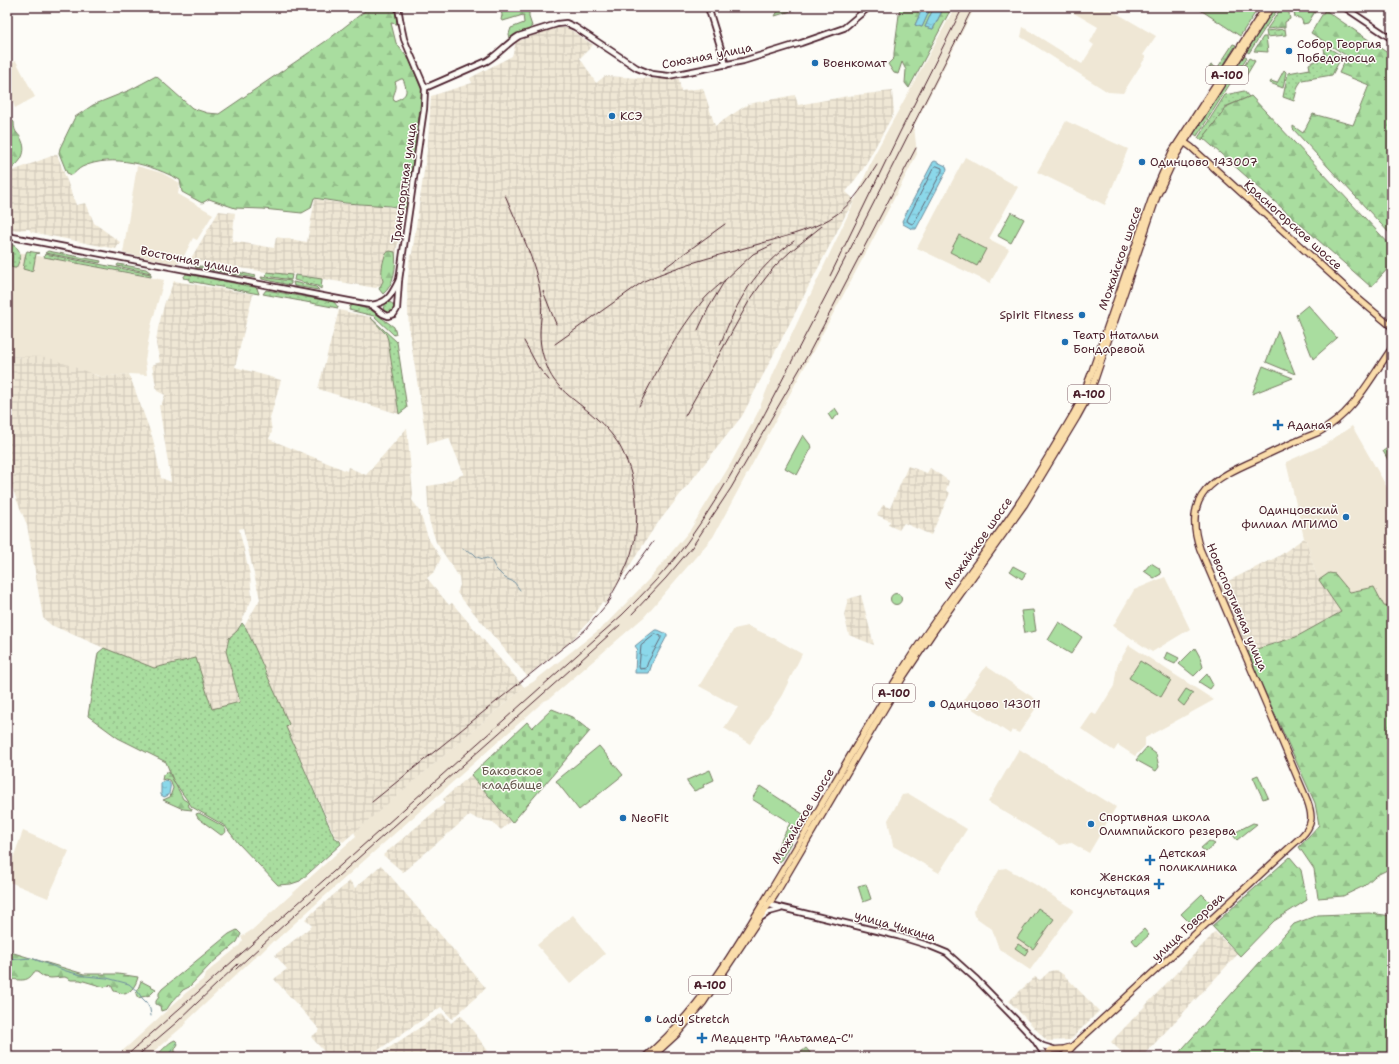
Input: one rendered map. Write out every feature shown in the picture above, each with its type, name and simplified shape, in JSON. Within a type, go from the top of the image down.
[{"type":"main road","name":"Можайское шоссе","points":[[646,1057],[690,1012],[766,904],[903,677],[1024,505],[1080,412],[1095,379],[1157,196],[1168,171],[1182,141],[1266,7]]},
{"type":"main road","name":"Можайское шоссе","points":[[1182,141],[1271,7]]},
{"type":"main road","name":"Красногорское шоссе","points":[[1182,141],[1355,296],[1392,327]]},
{"type":"main road","name":"Новоспортивная улица","points":[[1311,822],[1311,811],[1307,800],[1200,549],[1195,529],[1196,513],[1203,495],[1210,485],[1218,478],[1320,432],[1337,420],[1351,406],[1392,348]]},
{"type":"main road","name":"улица Говорова","points":[[1055,1049],[1060,1052],[1062,1057],[1301,838],[1307,832],[1311,822]]},
{"type":"main road","name":"Можайское шоссе","points":[[652,1057],[694,1014],[723,975],[761,918],[766,904]]},
{"type":"main road","name":"улица Говорова","points":[[1055,1049],[1064,1049],[1074,1045]]},
{"type":"main road","points":[[1046,1057],[1049,1051],[1055,1049]]},
{"type":"street","points":[[398,7],[404,39],[425,88]]},
{"type":"street","points":[[708,7],[726,65]]},
{"type":"street","name":"Союзная улица","points":[[425,88],[487,62],[519,36],[563,22],[575,27],[628,64],[642,71],[668,76],[726,65],[760,56],[842,29],[860,16],[869,7]]},
{"type":"street","points":[[1344,7],[1392,39]]},
{"type":"street","name":"Транспортная улица","points":[[397,306],[399,280],[421,136],[425,88]]},
{"type":"street","name":"Восточная улица","points":[[7,236],[370,304],[385,301]]},
{"type":"street","points":[[385,301],[393,301],[397,306],[396,312],[391,316],[386,316],[380,307],[385,301],[393,292],[399,280]]},
{"type":"street","name":"Восточная улица","points":[[370,304],[382,312]]},
{"type":"street","name":"улица Чикина","points":[[766,904],[898,936],[943,951],[956,960],[977,980],[1034,1040],[1046,1057]]},
{"type":"street","points":[[761,918],[769,912],[782,908]]},
{"type":"street","name":"улица Чикина","points":[[1034,1040],[1043,1046],[1055,1049]]},
{"type":"shaded area","points":[[955,7],[975,7],[914,126],[917,154],[869,247],[713,537],[644,617],[549,699],[544,701],[275,941],[273,941],[260,954],[258,954],[186,1022],[187,1023],[154,1051],[150,1057],[116,1057],[187,992],[205,978],[206,973],[239,946],[243,940],[241,937],[252,930],[356,836],[354,832],[524,687],[533,682],[605,625],[650,578],[690,530],[730,465],[757,414],[774,372],[855,200],[873,157]]},
{"type":"shaded area","points":[[1069,7],[1106,7],[1156,36],[1143,55],[1146,57],[1123,93],[1108,92],[1021,37],[1023,27],[1082,64],[1094,45],[1090,42],[1098,27],[1067,9]]},
{"type":"shaded area","points":[[553,28],[568,28],[593,45],[580,58],[596,83],[605,76],[679,79],[681,91],[703,88],[715,126],[748,104],[795,95],[798,105],[848,96],[892,91],[894,113],[863,169],[846,192],[855,200],[846,214],[742,416],[654,528],[605,604],[602,602],[590,620],[571,641],[527,676],[457,593],[460,585],[459,577],[436,542],[429,520],[427,486],[441,484],[464,474],[449,438],[427,444],[409,330],[407,289],[410,255],[412,254],[428,143],[431,96],[472,83],[470,78],[512,56],[516,42]]},
{"type":"shaded area","points":[[16,61],[35,97],[15,108],[7,87],[7,66]]},
{"type":"shaded area","points":[[1066,121],[1128,149],[1105,205],[1037,172]]},
{"type":"shaded area","points":[[57,154],[76,205],[86,203],[94,223],[120,242],[116,249],[31,232],[29,229],[16,230],[7,228],[7,173]]},
{"type":"shaded area","points":[[965,157],[1018,187],[989,239],[1009,249],[990,283],[917,248]]},
{"type":"shaded area","points":[[137,166],[162,173],[180,183],[178,194],[213,214],[197,240],[193,238],[181,262],[176,264],[123,253]]},
{"type":"shaded area","points":[[315,199],[345,204],[375,205],[400,209],[398,227],[401,227],[392,276],[376,288],[293,274],[266,272],[190,260],[219,211],[235,213],[232,241],[274,248],[276,237],[307,242]]},
{"type":"shaded area","points":[[7,250],[164,280],[151,326],[145,360],[147,375],[129,374],[101,377],[18,356],[7,356]]},
{"type":"shaded area","points":[[174,281],[253,294],[235,367],[281,380],[270,418],[272,432],[269,439],[347,471],[348,467],[366,475],[407,428],[413,494],[412,500],[421,512],[420,513],[429,540],[441,558],[435,571],[427,578],[449,605],[452,603],[524,687],[343,842],[335,836],[286,727],[289,724],[245,625],[260,599],[243,528],[239,529],[250,575],[252,599],[237,631],[229,638],[226,651],[240,702],[212,710],[196,658],[154,668],[51,625],[43,618],[27,525],[7,476],[7,356],[47,357],[101,377],[129,374],[153,439],[161,478],[171,482],[159,405],[161,405],[165,395],[157,391],[152,365],[160,362],[156,344],[158,328],[165,302]]},
{"type":"shaded area","points":[[339,310],[370,317],[386,334],[399,414],[318,389]]},
{"type":"shaded area","name":"Одинцовский филиал МГИМО","points":[[1352,426],[1392,496],[1392,609],[1341,612],[1316,575],[1306,540],[1304,538],[1286,462],[1324,445]]},
{"type":"shaded area","points":[[908,466],[927,473],[930,468],[949,481],[946,490],[950,493],[931,535],[904,523],[899,530],[888,525],[890,521],[877,515],[883,505],[890,508]]},
{"type":"shaded area","points":[[1304,538],[1306,540],[1316,575],[1341,612],[1296,637],[1247,652],[1218,586],[1279,556]]},
{"type":"shaded area","points":[[1165,577],[1190,629],[1152,652],[1113,626],[1134,590]]},
{"type":"shaded area","points":[[861,595],[874,645],[849,635],[844,615],[848,599]]},
{"type":"shaded area","points":[[748,626],[774,638],[802,654],[782,695],[750,744],[724,728],[738,707],[699,686],[734,629]]},
{"type":"shaded area","points":[[1129,645],[1214,700],[1145,738],[1145,746],[1135,756],[1118,745],[1114,751],[1081,729],[1092,713],[1096,715],[1114,686],[1117,666]]},
{"type":"shaded area","points":[[986,666],[1040,702],[1019,733],[1012,730],[1010,734],[962,702]]},
{"type":"shaded area","points":[[1019,749],[1116,807],[1089,853],[1070,842],[1060,845],[988,802]]},
{"type":"shaded area","points":[[471,775],[510,822],[501,830],[493,822],[477,819],[470,815],[403,872],[383,855],[445,803],[443,799]]},
{"type":"shaded area","points":[[909,794],[967,829],[939,873],[893,846],[888,820],[902,795]]},
{"type":"shaded area","points":[[23,831],[69,851],[48,898],[7,881],[7,874]]},
{"type":"shaded area","points":[[381,865],[486,988],[452,1019],[441,1007],[368,1057],[329,1057],[311,1037],[320,1030],[274,979],[287,969],[275,955],[312,926],[305,919],[350,881],[355,888]]},
{"type":"shaded area","points":[[1006,868],[1036,885],[1074,910],[1030,970],[999,949],[992,929],[974,916],[973,911],[1000,869]]},
{"type":"shaded area","points":[[573,915],[605,954],[570,984],[537,945]]},
{"type":"shaded area","points":[[1215,932],[1238,954],[1142,1057],[1127,1057],[1111,1042]]},
{"type":"shaded area","points":[[1056,970],[1064,975],[1099,1011],[1070,1040],[1047,1041],[1009,1001],[1035,977],[1040,980],[1050,971]]},
{"type":"shaded area","points":[[442,1013],[451,1023],[461,1015],[488,1051],[479,1057],[375,1057]]},
{"type":"green space","points":[[370,7],[395,7],[397,24],[391,23],[396,43],[410,61],[422,91],[410,189],[406,209],[390,206],[345,203],[314,198],[311,208],[302,213],[235,208],[209,199],[202,203],[182,192],[180,180],[145,166],[119,161],[94,163],[82,167],[72,175],[67,173],[59,153],[60,148],[75,117],[93,105],[130,90],[156,76],[192,108],[207,113],[219,114],[329,39]],"holes":[[[403,79],[406,87],[406,93],[394,101],[393,96],[396,87],[395,82]]]},
{"type":"green space","points":[[496,7],[529,7],[529,17],[532,26],[529,30],[510,38],[509,34],[511,28],[524,23],[523,15],[503,21],[501,20],[501,10]]},
{"type":"green space","points":[[788,7],[804,7],[775,16],[778,11]]},
{"type":"green space","points":[[900,7],[923,7],[915,25],[922,27],[931,7],[934,7],[925,27],[933,29],[944,7],[952,7],[909,88],[905,83],[906,70],[902,62],[898,74],[894,73],[888,64],[894,58]]},
{"type":"green space","points":[[1196,7],[1259,7],[1240,36]]},
{"type":"green space","points":[[1282,7],[1288,7],[1290,19],[1285,22],[1285,27],[1267,29]]},
{"type":"green space","points":[[1293,7],[1318,7],[1308,23],[1303,24],[1301,19],[1295,17]]},
{"type":"green space","points":[[1273,8],[1277,10],[1249,53],[1246,51]]},
{"type":"green space","points":[[1325,10],[1392,56],[1392,236],[1293,129],[1293,126],[1303,133],[1313,114],[1353,125],[1369,85],[1339,73],[1347,56],[1311,33]]},
{"type":"green space","points":[[1285,29],[1286,35],[1267,37],[1266,31]]},
{"type":"green space","points":[[1263,37],[1266,37],[1268,52],[1254,51]]},
{"type":"green space","points":[[1233,44],[1236,45],[1221,69],[1218,67]]},
{"type":"green space","points":[[1322,44],[1342,56],[1332,75],[1302,80],[1298,86],[1294,101],[1283,97],[1288,73],[1310,69],[1309,64],[1324,56],[1325,53]]},
{"type":"green space","points":[[1243,55],[1247,57],[1197,136],[1193,133]]},
{"type":"green space","points":[[1249,58],[1255,61],[1243,81],[1237,78]]},
{"type":"green space","points":[[1211,65],[1219,69],[1216,76],[1207,71]]},
{"type":"green space","points":[[1284,70],[1286,72],[1283,88],[1270,83],[1271,81],[1277,83]]},
{"type":"green space","points":[[1244,91],[1249,97],[1227,106],[1202,140],[1198,138],[1225,95]]},
{"type":"green space","points":[[1251,96],[1392,247],[1392,264],[1371,287],[1203,138],[1228,106]]},
{"type":"green space","points":[[7,117],[14,122],[15,129],[21,138],[24,150],[18,163],[7,171]]},
{"type":"green space","points":[[1011,212],[1024,219],[1011,243],[998,236]]},
{"type":"green space","points":[[959,235],[986,249],[977,266],[950,252]]},
{"type":"green space","points":[[7,243],[12,244],[18,249],[20,259],[16,268],[11,267],[12,256],[7,250]]},
{"type":"green space","points":[[27,251],[39,253],[36,254],[33,270],[30,271],[23,269]]},
{"type":"green space","points":[[48,251],[101,261],[100,263],[45,253]]},
{"type":"green space","points":[[390,251],[395,252],[396,262],[390,286],[383,294],[379,289],[383,281],[382,267],[386,253]]},
{"type":"green space","points":[[45,254],[151,274],[151,277],[44,257]]},
{"type":"green space","points":[[118,264],[146,269],[151,273],[117,266]]},
{"type":"green space","points":[[195,267],[211,267],[256,277]]},
{"type":"green space","points":[[267,272],[292,275],[291,280],[266,276]]},
{"type":"green space","points":[[186,274],[254,287],[257,288],[259,294],[189,281],[190,279],[183,278]]},
{"type":"green space","points":[[295,275],[322,279],[321,289],[317,286],[294,280]]},
{"type":"green space","points":[[261,277],[291,281],[291,284],[289,285],[262,279]]},
{"type":"green space","points":[[293,282],[316,287],[319,290],[294,286]]},
{"type":"green space","points":[[266,290],[334,302],[338,308],[263,294]]},
{"type":"green space","points":[[389,302],[393,304],[395,308],[393,312],[389,314],[385,312],[383,308],[385,304]]},
{"type":"green space","points":[[352,305],[371,310],[394,327],[396,334],[394,335],[374,316],[349,310],[350,306]]},
{"type":"green space","points":[[1308,305],[1337,338],[1313,359],[1296,315]]},
{"type":"green space","points":[[370,317],[397,342],[407,408],[399,414],[388,340],[386,334]]},
{"type":"green space","points":[[1278,331],[1295,374],[1266,362]]},
{"type":"green space","points":[[1263,366],[1293,378],[1252,394]]},
{"type":"green space","points":[[835,408],[839,414],[832,420],[828,414]]},
{"type":"green space","points":[[803,435],[812,447],[797,475],[785,468]]},
{"type":"green space","points":[[1392,445],[1392,467],[1383,451]]},
{"type":"green space","points":[[1151,563],[1159,568],[1161,574],[1154,578],[1144,571]]},
{"type":"green space","points":[[1013,566],[1026,573],[1022,579],[1010,571]]},
{"type":"green space","points":[[1329,573],[1335,574],[1350,592],[1374,587],[1384,606],[1392,607],[1392,866],[1391,868],[1375,876],[1364,886],[1343,896],[1318,898],[1314,869],[1299,847],[1319,825],[1315,803],[1247,652],[1296,637],[1341,612],[1319,580]]},
{"type":"green space","points":[[894,594],[898,594],[900,595],[900,603],[894,604],[891,601],[891,597]]},
{"type":"green space","points":[[1033,610],[1036,631],[1025,633],[1021,611]]},
{"type":"green space","points":[[1059,622],[1082,637],[1071,654],[1048,640]]},
{"type":"green space","points":[[242,623],[246,628],[289,724],[286,727],[334,837],[340,841],[341,844],[300,881],[291,884],[278,885],[238,843],[225,826],[192,807],[173,780],[166,762],[118,738],[88,716],[98,653],[104,648],[154,668],[196,658],[212,709],[240,702],[226,651],[229,638],[237,631]]},
{"type":"green space","points":[[1195,648],[1203,667],[1194,676],[1179,664]]},
{"type":"green space","points":[[1167,652],[1179,658],[1175,664],[1164,659]]},
{"type":"green space","points":[[1140,661],[1171,680],[1161,697],[1129,678]]},
{"type":"green space","points":[[1207,674],[1213,685],[1210,689],[1199,682]]},
{"type":"green space","points":[[1186,689],[1193,693],[1184,706],[1178,701]]},
{"type":"green space","name":"Баковское кладбище","points":[[552,709],[572,717],[590,731],[512,823],[471,775],[527,722],[532,728]]},
{"type":"green space","points":[[599,746],[623,775],[579,810],[556,781]]},
{"type":"green space","points":[[1147,747],[1156,754],[1159,767],[1156,771],[1136,760]]},
{"type":"green space","points":[[710,770],[714,780],[703,785],[704,787],[694,791],[687,780]]},
{"type":"green space","points":[[166,772],[169,772],[183,799],[188,802],[189,807],[192,810],[183,809],[163,800],[170,797],[173,788],[170,780],[162,780],[163,775]]},
{"type":"green space","points":[[1258,775],[1268,797],[1263,799],[1253,777]]},
{"type":"green space","points":[[760,786],[803,814],[799,828],[780,862],[772,858],[790,823],[752,799]]},
{"type":"green space","points":[[199,813],[224,827],[226,831],[225,833],[221,835],[198,818],[196,814]]},
{"type":"green space","points":[[1253,823],[1257,824],[1237,840],[1232,834]]},
{"type":"green space","points":[[1209,841],[1215,844],[1206,852],[1201,848]]},
{"type":"green space","points":[[1290,857],[1301,870],[1307,900],[1274,921],[1240,956],[1212,926]]},
{"type":"green space","points":[[866,884],[871,899],[863,902],[858,886]]},
{"type":"green space","points":[[1202,894],[1213,905],[1192,925],[1181,914]]},
{"type":"green space","points":[[1038,908],[1054,919],[1033,949],[1017,938]]},
{"type":"green space","points":[[1369,913],[1392,916],[1392,1050],[1381,1057],[1175,1057],[1294,924],[1318,915]]},
{"type":"green space","points":[[1144,929],[1149,935],[1137,946],[1132,940]]},
{"type":"green space","points":[[237,930],[241,934],[237,942],[211,964],[189,987],[183,990],[167,1009],[161,1011],[160,1006],[156,1004],[156,1001],[162,989],[229,934]]},
{"type":"green space","points":[[1018,944],[1028,950],[1025,955],[1015,948]]},
{"type":"green space","points":[[7,951],[84,974],[118,974],[138,977],[136,983],[130,991],[125,994],[114,991],[111,985],[104,987],[80,980],[71,980],[65,977],[44,977],[37,972],[34,972],[29,978],[26,979],[7,979]]},
{"type":"green space","points":[[141,981],[156,989],[150,995],[138,998],[136,994]]},
{"type":"green space","points":[[175,1040],[178,1044],[175,1052],[184,1057],[156,1057],[157,1054]]},
{"type":"green space","points":[[806,1048],[812,1055],[810,1057],[795,1057]]},
{"type":"water","points":[[923,7],[931,7],[922,27],[915,25]]},
{"type":"water","points":[[934,7],[944,7],[933,29],[925,27]]},
{"type":"water","points":[[935,161],[946,166],[947,170],[916,229],[912,229],[903,224],[902,221],[933,162]]},
{"type":"water","points":[[655,630],[667,634],[667,636],[652,664],[649,673],[635,673],[636,652],[638,650],[635,646]]},
{"type":"water","points":[[167,780],[170,785],[169,795],[164,797],[161,795],[161,783]]},
{"type":"waterway","points":[[463,549],[473,553],[477,557],[491,560],[496,569],[505,578],[514,582],[520,590]]},
{"type":"waterway","points":[[7,960],[31,958],[66,971],[85,976],[107,978],[129,984],[146,1002],[150,1009],[151,1016]]},
{"type":"waterway","points":[[173,1057],[170,1053],[176,1043]]},
{"type":"railway","points":[[830,276],[963,7]]},
{"type":"railway","points":[[125,1057],[622,615],[673,561],[705,516],[737,465],[849,251],[973,7]]},
{"type":"railway","points":[[632,614],[666,578],[692,547],[731,488],[809,353],[916,148]]},
{"type":"railway","points":[[555,344],[644,281],[689,264],[803,231],[829,219],[849,204],[877,165]]},
{"type":"railway","points":[[505,195],[531,258],[539,284],[542,306],[540,329],[541,343],[543,356],[548,369],[562,390],[590,412],[613,436],[618,443],[630,469],[636,497],[637,512],[634,540],[626,567],[607,603]]},
{"type":"railway","points":[[663,269],[725,224]]},
{"type":"railway","points":[[685,416],[748,303],[761,284],[775,266],[822,226]]},
{"type":"railway","points":[[720,345],[734,313],[749,287],[768,263],[794,241]]},
{"type":"railway","points":[[698,330],[725,280],[753,254],[772,245]]},
{"type":"railway","points":[[639,406],[667,353],[683,328],[703,300],[725,280]]},
{"type":"railway","points":[[543,291],[556,324]]},
{"type":"railway","points":[[524,341],[538,367],[549,380]]},
{"type":"railway","points":[[625,580],[653,542]]},
{"type":"railway","points":[[372,802],[585,630],[611,599]]},
{"type":"railway","points":[[236,969],[331,882],[620,625]]},
{"type":"railway","points":[[136,1057],[177,1022],[238,964]]},
{"type":"place","name":"Собор Георгия Победоносца","points":[[1289,51]]},
{"type":"place","name":"Военкомат","points":[[815,63]]},
{"type":"place","name":"КСЭ","points":[[612,116]]},
{"type":"place","name":"Одинцово 143007","points":[[1142,162]]},
{"type":"place","name":"Spirit Fitness","points":[[1082,315]]},
{"type":"place","name":"Театр Натальи Бондаревой","points":[[1065,342]]},
{"type":"place","name":"Аданая","points":[[1278,425]]},
{"type":"place","name":"Одинцовский филиал МГИМО","points":[[1346,517]]},
{"type":"place","name":"Одинцово 143011","points":[[932,704]]},
{"type":"place","name":"NeoFit","points":[[623,818]]},
{"type":"place","name":"Спортивная школа Олимпийского резерва","points":[[1091,824]]},
{"type":"place","name":"Детская поликлиника","points":[[1150,860]]},
{"type":"place","name":"Женская консультация","points":[[1159,884]]},
{"type":"place","name":"Lady Stretch","points":[[648,1019]]},
{"type":"place","name":"Медцентр \"Альтамед-С\"","points":[[702,1038]]}]
